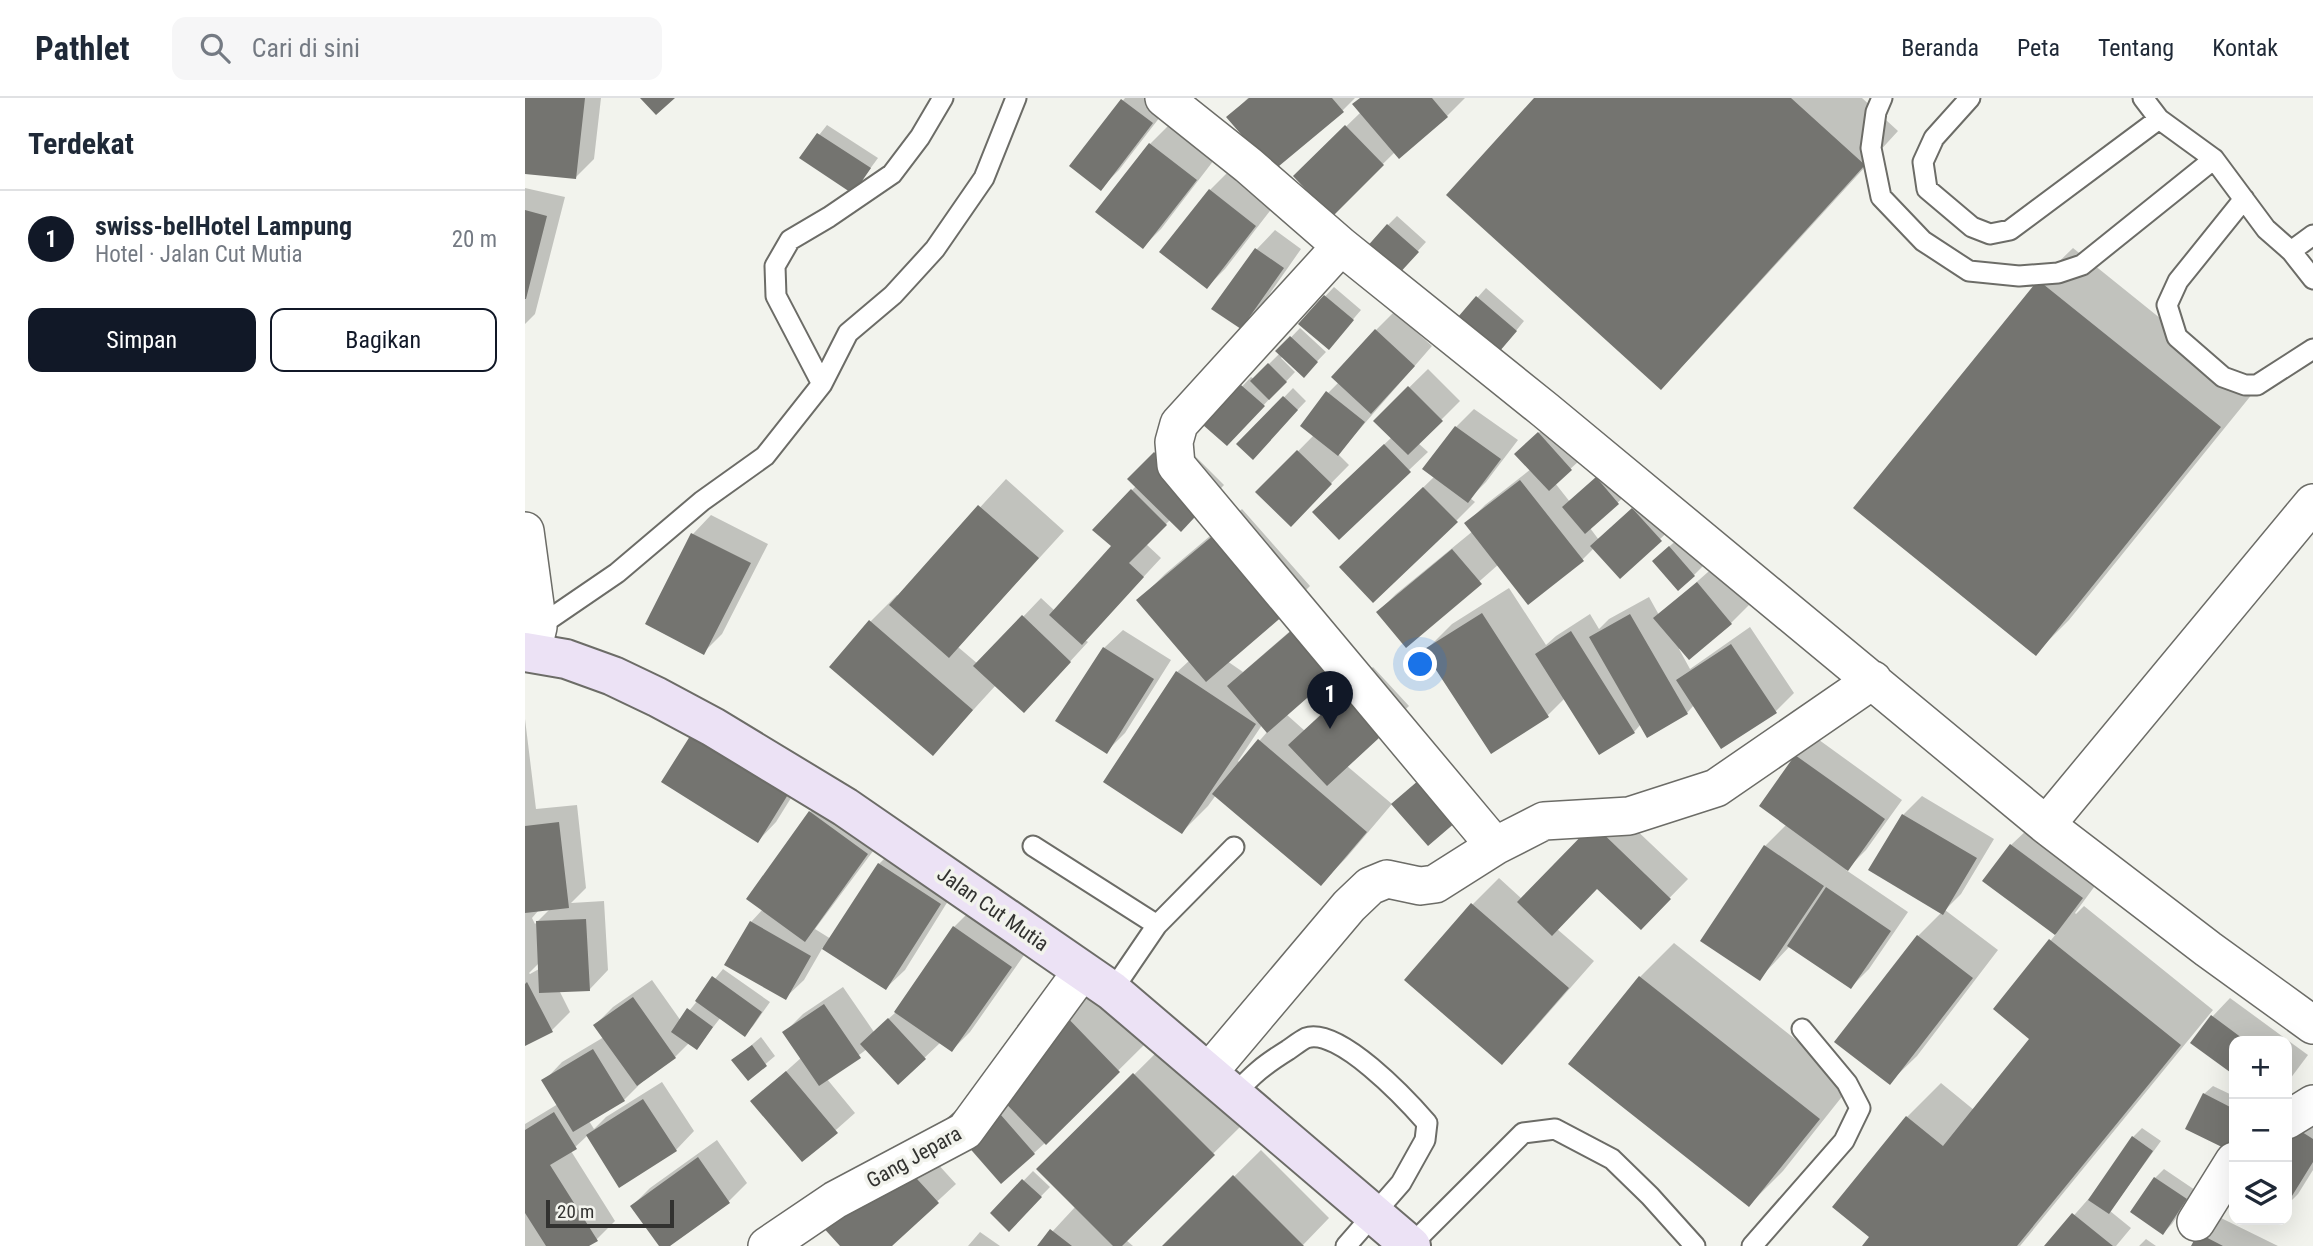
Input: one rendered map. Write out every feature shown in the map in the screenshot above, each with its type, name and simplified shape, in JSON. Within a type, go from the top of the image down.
[{"type":"main road","name":"Jalan Cut Mutia","points":[[532,644],[613,676],[713,727],[845,807],[1097,981],[1411,1246]]},
{"type":"street","points":[[1164,98],[2046,825],[2208,949],[2313,1025]]},
{"type":"street","points":[[1341,246],[1179,424],[1174,442],[1176,465],[1495,846]]},
{"type":"street","points":[[2046,825],[2313,503]]},
{"type":"street","points":[[525,531],[532,644]]},
{"type":"street","points":[[1221,1084],[1349,906],[1370,886],[1387,879],[1420,886],[1435,884],[1495,846],[1544,821],[1629,816],[1716,788],[1873,680]]},
{"type":"street","name":"Gang Jepara","points":[[767,1246],[835,1200],[965,1132],[1097,981]]},
{"type":"street","points":[[2292,1117],[2313,1104]]},
{"type":"street","points":[[2196,1222],[2233,1162]]},
{"type":"lane","points":[[822,384],[776,296],[775,267],[790,240],[892,174],[920,137],[943,98]]},
{"type":"lane","points":[[532,644],[702,501],[765,456],[822,384],[848,333],[893,295],[935,249],[984,178],[1016,98]]},
{"type":"lane","points":[[1882,98],[1876,112],[1871,148],[1881,197],[1923,241],[1969,271],[2019,276],[2058,273],[2082,265],[2214,159]]},
{"type":"lane","points":[[1970,98],[1934,138],[1923,162],[1927,189],[1972,227],[1990,234],[2010,230],[2159,118]]},
{"type":"lane","points":[[2143,98],[2159,118],[2214,159],[2266,229],[2291,251],[2313,279]]},
{"type":"lane","points":[[2244,199],[2178,281],[2167,305],[2177,337],[2223,377],[2245,385],[2257,385],[2313,349]]},
{"type":"lane","points":[[2291,251],[2313,235]]},
{"type":"lane","points":[[1033,846],[1157,925]]},
{"type":"lane","points":[[1097,981],[1234,847]]},
{"type":"lane","points":[[1752,1246],[1844,1140],[1860,1108],[1847,1083],[1802,1029]]},
{"type":"lane","points":[[1221,1084],[1257,1070],[1307,1038],[1324,1037],[1348,1050],[1409,1102],[1427,1123],[1425,1140],[1401,1183],[1346,1246]]},
{"type":"lane","points":[[1411,1246],[1524,1133],[1555,1129],[1612,1160],[1650,1196],[1695,1246]]},
{"type":"building","points":[[525,98],[585,98],[576,179],[525,174]]},
{"type":"building","points":[[640,98],[675,98],[656,115]]},
{"type":"building","points":[[1249,98],[1332,98],[1344,112],[1273,171],[1226,117]]},
{"type":"building","points":[[1360,98],[1432,98],[1448,117],[1399,159],[1352,104]]},
{"type":"building","points":[[1534,98],[1791,98],[1865,165],[1661,390],[1446,195]]},
{"type":"building","points":[[1121,99],[1153,123],[1101,191],[1069,166]]},
{"type":"building","points":[[1345,125],[1384,165],[1332,217],[1293,176]]},
{"type":"building","points":[[817,133],[871,168],[853,194],[799,158]]},
{"type":"building","points":[[1149,143],[1197,180],[1143,249],[1095,212]]},
{"type":"building","points":[[1209,189],[1256,226],[1207,289],[1159,252]]},
{"type":"building","points":[[525,210],[547,216],[526,299],[525,299]]},
{"type":"building","points":[[1387,224],[1419,252],[1396,277],[1365,249]]},
{"type":"building","points":[[1255,248],[1284,268],[1241,329],[1211,309]]},
{"type":"building","points":[[2038,280],[2221,427],[2036,656],[1853,508]]},
{"type":"building","points":[[1324,295],[1354,320],[1329,350],[1298,324]]},
{"type":"building","points":[[1476,296],[1517,331],[1493,359],[1452,324]]},
{"type":"building","points":[[1375,329],[1415,366],[1371,414],[1331,377]]},
{"type":"building","points":[[1290,336],[1318,362],[1304,378],[1275,351]]},
{"type":"building","points":[[1268,363],[1287,382],[1269,400],[1250,381]]},
{"type":"building","points":[[1241,385],[1265,406],[1227,446],[1203,425]]},
{"type":"building","points":[[1408,386],[1443,421],[1408,455],[1373,421]]},
{"type":"building","points":[[1326,391],[1365,422],[1338,456],[1300,426]]},
{"type":"building","points":[[1283,396],[1298,410],[1253,460],[1236,444]]},
{"type":"building","points":[[1455,426],[1501,459],[1468,503],[1422,469]]},
{"type":"building","points":[[1538,432],[1572,470],[1549,491],[1514,454]]},
{"type":"building","points":[[1384,444],[1411,472],[1339,540],[1312,512]]},
{"type":"building","points":[[1297,450],[1332,484],[1291,527],[1255,492]]},
{"type":"building","points":[[1154,452],[1207,504],[1181,532],[1127,479]]},
{"type":"building","points":[[1596,477],[1619,504],[1585,534],[1562,507]]},
{"type":"building","points":[[1520,480],[1584,561],[1528,605],[1464,523]]},
{"type":"building","points":[[1423,487],[1458,522],[1373,603],[1339,567]]},
{"type":"building","points":[[1131,489],[1167,525],[1129,563],[1144,577],[1082,645],[1049,615],[1111,546],[1092,530]]},
{"type":"building","points":[[978,505],[1039,558],[949,658],[889,605]]},
{"type":"building","points":[[1632,508],[1662,541],[1620,579],[1590,546]]},
{"type":"building","points":[[691,533],[751,563],[704,655],[645,624]]},
{"type":"building","points":[[1215,534],[1285,614],[1206,682],[1136,600]]},
{"type":"building","points":[[1669,546],[1695,576],[1678,591],[1652,561]]},
{"type":"building","points":[[1452,549],[1482,584],[1406,648],[1376,612]]},
{"type":"building","points":[[1697,582],[1732,624],[1689,660],[1653,618]]},
{"type":"building","points":[[1482,613],[1549,717],[1491,754],[1423,650]]},
{"type":"building","points":[[1630,614],[1688,714],[1647,738],[1589,637]]},
{"type":"building","points":[[1022,615],[1071,662],[1024,713],[973,666]]},
{"type":"building","points":[[869,620],[973,710],[933,756],[829,667]]},
{"type":"building","points":[[1299,624],[1339,670],[1267,733],[1227,686]]},
{"type":"building","points":[[1571,631],[1635,733],[1599,755],[1535,654]]},
{"type":"building","points":[[1731,644],[1777,713],[1721,749],[1676,680]]},
{"type":"building","points":[[1103,647],[1154,679],[1107,754],[1055,721]]},
{"type":"building","points":[[1176,671],[1256,724],[1182,834],[1103,782]]},
{"type":"building","points":[[1354,684],[1392,726],[1327,786],[1288,745]]},
{"type":"building","points":[[692,733],[789,793],[758,843],[661,782]]},
{"type":"building","points":[[1258,739],[1367,832],[1321,886],[1212,794]]},
{"type":"building","points":[[1795,755],[1885,819],[1848,871],[1759,806]]},
{"type":"building","points":[[1419,780],[1456,822],[1428,846],[1391,804]]},
{"type":"building","points":[[809,811],[868,854],[805,942],[746,899]]},
{"type":"building","points":[[1902,814],[1977,858],[1943,915],[1868,870]]},
{"type":"building","points":[[559,822],[569,908],[525,913],[525,826]]},
{"type":"building","points":[[1593,824],[1671,899],[1641,930],[1597,889],[1552,936],[1517,902]]},
{"type":"building","points":[[2010,844],[2083,898],[2055,935],[1982,881]]},
{"type":"building","points":[[1764,845],[1824,886],[1760,981],[1700,941]]},
{"type":"building","points":[[878,863],[941,904],[886,990],[822,949]]},
{"type":"building","points":[[1826,887],[1891,931],[1851,989],[1787,946]]},
{"type":"building","points":[[1471,903],[1569,988],[1502,1065],[1404,980]]},
{"type":"building","points":[[586,919],[590,991],[539,993],[536,921]]},
{"type":"building","points":[[750,921],[811,956],[786,1000],[724,965]]},
{"type":"building","points":[[953,926],[1012,967],[952,1052],[894,1012]]},
{"type":"building","points":[[1917,935],[1973,978],[1890,1085],[1834,1042]]},
{"type":"building","points":[[2049,939],[2181,1045],[2017,1246],[1862,1246],[1869,1237],[1832,1207],[1906,1116],[1943,1146],[2029,1039],[1993,1009]]},
{"type":"building","points":[[712,976],[762,1012],[745,1037],[695,1001]]},
{"type":"building","points":[[1639,976],[1820,1119],[1749,1207],[1568,1064]]},
{"type":"building","points":[[527,982],[553,1032],[525,1046],[525,984]]},
{"type":"building","points":[[633,997],[676,1058],[637,1086],[593,1025]]},
{"type":"building","points":[[824,1004],[861,1058],[819,1086],[782,1032]]},
{"type":"building","points":[[687,1008],[713,1027],[697,1050],[671,1032]]},
{"type":"building","points":[[1060,1010],[1120,1072],[1046,1145],[985,1082]]},
{"type":"building","points":[[2211,1015],[2239,1036],[2229,1036],[2229,1071],[2190,1043]]},
{"type":"building","points":[[888,1018],[926,1059],[898,1085],[860,1044]]},
{"type":"building","points":[[752,1045],[767,1066],[748,1081],[731,1060]]},
{"type":"building","points":[[593,1049],[625,1101],[573,1132],[541,1080]]},
{"type":"building","points":[[786,1071],[838,1133],[802,1162],[750,1101]]},
{"type":"building","points":[[1133,1073],[1215,1155],[1122,1246],[1113,1246],[1036,1169]]},
{"type":"building","points":[[979,1090],[1035,1154],[1001,1184],[945,1120]]},
{"type":"building","points":[[2203,1093],[2229,1106],[2229,1142],[2226,1149],[2185,1129]]},
{"type":"building","points":[[643,1099],[677,1151],[619,1188],[586,1135]]},
{"type":"building","points":[[554,1112],[577,1149],[550,1165],[598,1241],[589,1246],[546,1246],[525,1213],[525,1130]]},
{"type":"building","points":[[2292,1126],[2313,1139],[2313,1162],[2292,1196]]},
{"type":"building","points":[[2132,1136],[2153,1151],[2109,1214],[2088,1200]]},
{"type":"building","points":[[896,1156],[939,1203],[892,1246],[840,1246],[820,1224]]},
{"type":"building","points":[[698,1157],[730,1203],[670,1246],[659,1246],[630,1206]]},
{"type":"building","points":[[1233,1175],[1304,1246],[1162,1246]]},
{"type":"building","points":[[2154,1177],[2187,1199],[2163,1235],[2130,1212]]},
{"type":"building","points":[[1022,1179],[1042,1197],[1009,1232],[990,1213]]},
{"type":"building","points":[[2072,1213],[2113,1246],[2044,1246]]},
{"type":"building","points":[[1050,1229],[1072,1246],[1037,1246]]},
{"type":"building","points":[[2198,1233],[2223,1246],[2191,1246]]},
{"type":"place","name":"swiss-belHotel Lampung","points":[[1330,729]]}]
